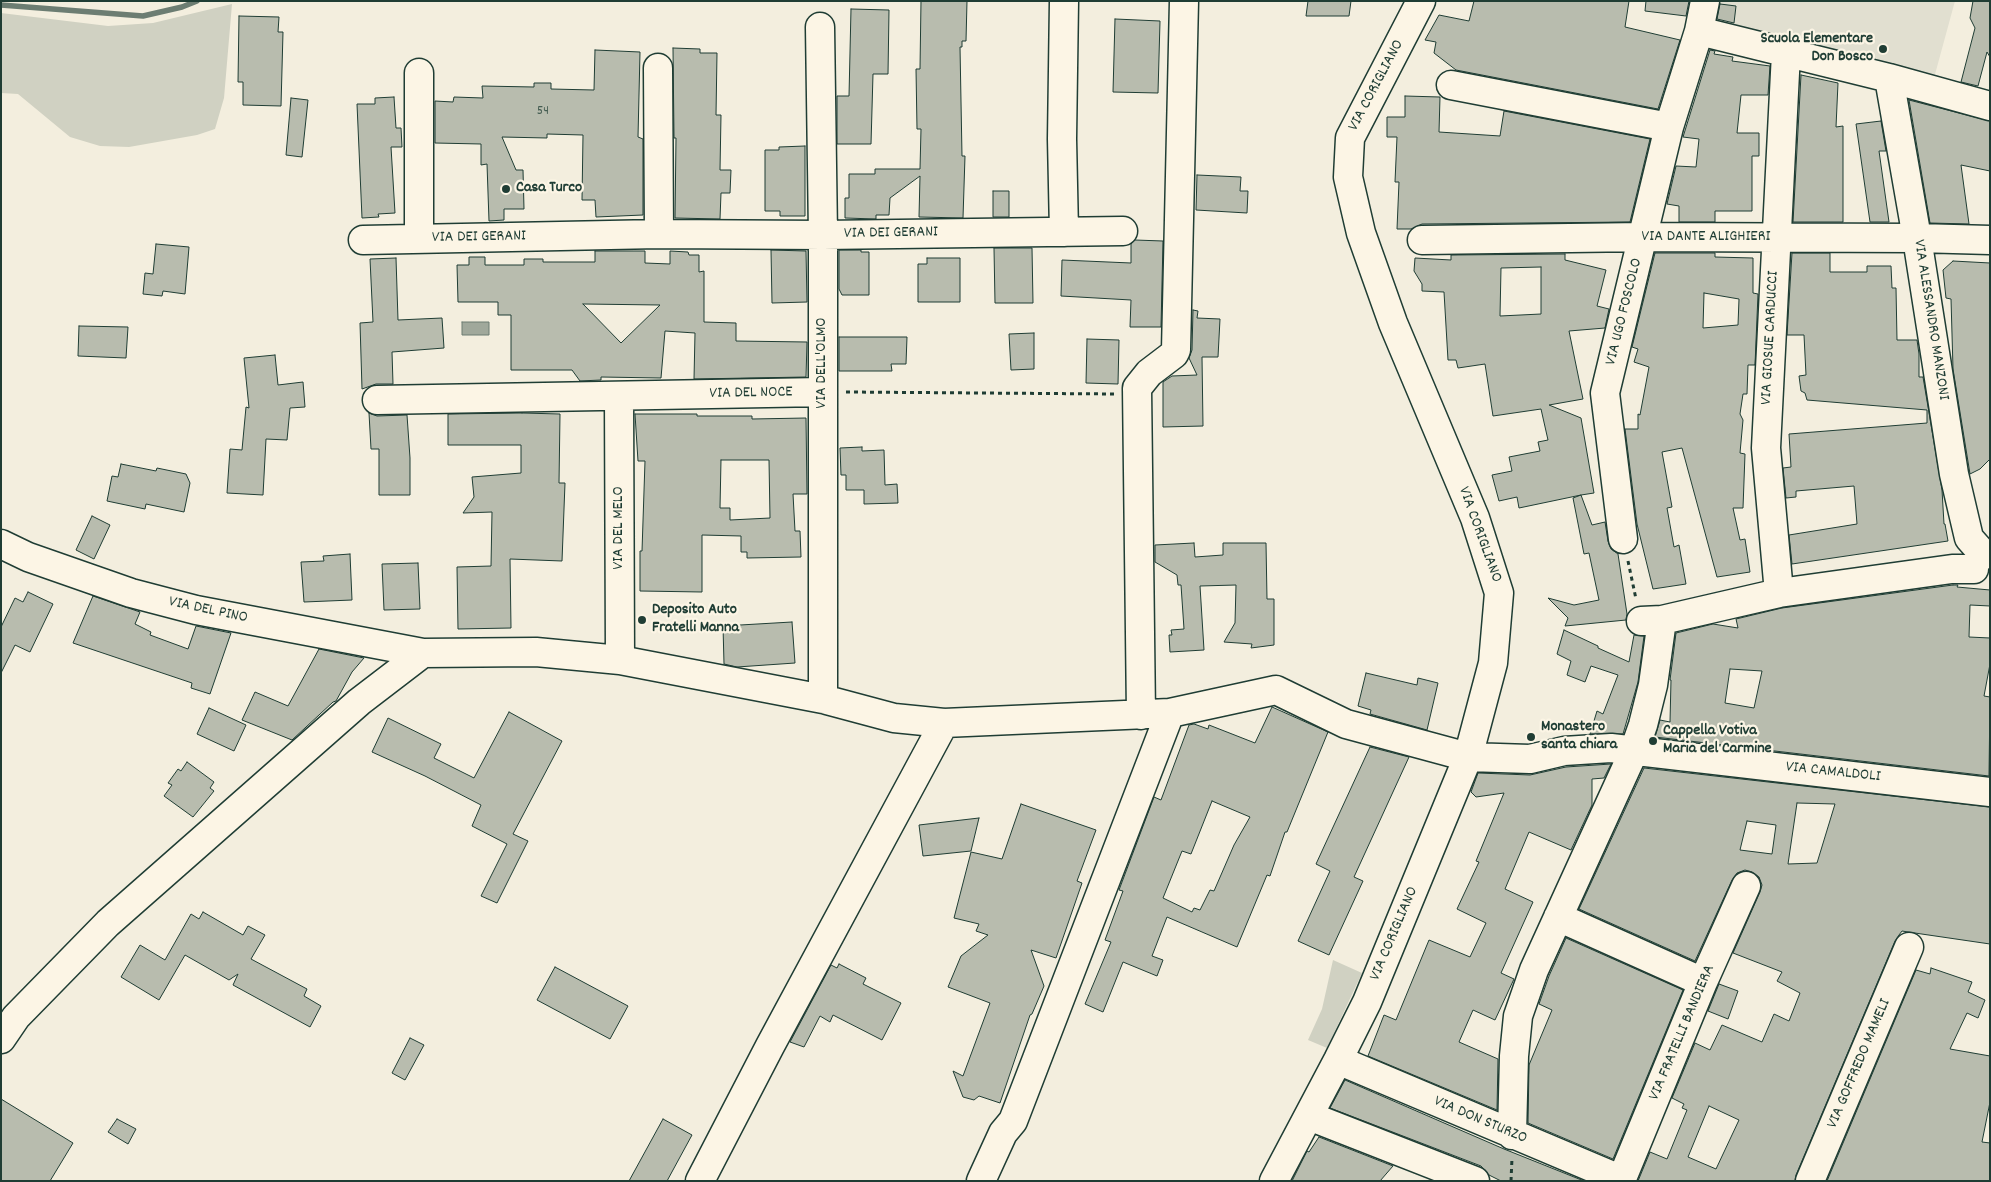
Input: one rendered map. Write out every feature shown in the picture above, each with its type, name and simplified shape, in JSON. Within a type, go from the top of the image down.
[{"type":"street","points":[[1064,1],[1062,139],[1064,232]]},
{"type":"street","points":[[1140,715],[1137,388],[1149,373],[1174,354],[1176,350],[1184,1]]},
{"type":"street","name":"VIA CORIGLIANO","points":[[1274,1181],[1338,1060],[1370,993],[1468,757],[1493,663],[1499,593],[1475,518],[1393,322],[1364,242],[1348,177],[1350,138],[1421,1]]},
{"type":"street","name":"VIA UGO FOSCOLO","points":[[1623,539],[1605,393],[1669,127],[1699,31],[1705,1]]},
{"type":"street","name":"VIA DELL'OLMO","points":[[820,27],[823,235],[823,699]]},
{"type":"street","points":[[1699,31],[1889,78],[1990,106]]},
{"type":"street","name":"VIA GIOSUE CARDUCCI","points":[[1779,593],[1766,448],[1786,53]]},
{"type":"street","points":[[658,68],[659,234]]},
{"type":"street","name":"VIA DEI GERANI","points":[[419,73],[419,239]]},
{"type":"street","name":"VIA ALESSANDRO MANZONI","points":[[1889,78],[1962,512],[1969,538],[1984,565]]},
{"type":"street","points":[[1451,86],[1669,127]]},
{"type":"street","name":"VIA DEI GERANI","points":[[363,240],[659,234],[823,235],[1123,231]]},
{"type":"street","name":"VIA DANTE ALIGHIERI","points":[[1422,240],[1644,237],[1990,240]]},
{"type":"street","name":"VIA DEL NOCE","points":[[378,400],[823,392]]},
{"type":"street","name":"VIA DEL MELO","points":[[619,396],[620,660]]},
{"type":"street","name":"VIA DEL PINO","points":[[1,544],[28,557],[131,593],[196,610],[423,653],[536,652],[620,660],[823,699],[894,718],[944,723]]},
{"type":"street","points":[[1512,1135],[1514,1056],[1518,1016],[1534,970],[1634,752],[1644,725],[1653,685],[1651,620],[1779,593],[1984,565]]},
{"type":"street","points":[[1,1039],[16,1017],[108,923],[359,702],[423,653]]},
{"type":"street","name":"VIA CAMALDOLI","points":[[944,723],[1170,713],[1276,690],[1346,724],[1468,757],[1530,759],[1564,751],[1610,748],[1990,792]]},
{"type":"street","points":[[981,1181],[1003,1133],[1013,1121],[1170,713]]},
{"type":"street","points":[[700,1181],[770,1046],[944,723]]},
{"type":"street","name":"VIA FRATELLI BANDIERA","points":[[1622,1180],[1703,982],[1746,886]]},
{"type":"street","points":[[1558,917],[1703,982]]},
{"type":"street","name":"VIA GOFFREDO MAMELI","points":[[1810,1181],[1910,947]]},
{"type":"street","name":"VIA DON STURZO","points":[[1338,1060],[1622,1180]]},
{"type":"street","points":[[1309,1116],[1474,1181]]},
{"type":"path","points":[[823,392],[1125,394]]},
{"type":"path","points":[[1623,539],[1651,620]]},
{"type":"shaded area","name":"Scuola Elementare Don Bosco","points":[[1720,1],[1955,1],[1934,78],[1715,20]]},
{"type":"shaded area","points":[[232,4],[224,98],[215,129],[197,135],[129,147],[100,146],[70,137],[18,94],[1,93],[1,13],[108,26],[153,23]]},
{"type":"shaded area","points":[[462,322],[489,322],[489,335],[462,335]]},
{"type":"shaded area","points":[[1333,960],[1362,973],[1327,1048],[1308,1040],[1322,1009]]},
{"type":"building","points":[[921,1],[967,1],[966,41],[962,41],[962,47],[960,47],[962,156],[965,156],[963,218],[919,217],[920,176],[890,198],[889,215],[876,215],[876,219],[845,218],[845,198],[849,198],[849,174],[875,174],[875,169],[920,169],[921,129],[917,129],[916,69],[920,69]]},
{"type":"building","points":[[1308,1],[1351,1],[1349,16],[1306,16]]},
{"type":"building","points":[[1474,1],[1629,1],[1625,27],[1680,40],[1658,109],[1456,70],[1434,53],[1436,42],[1425,40],[1439,15],[1469,21]]},
{"type":"building","points":[[1646,1],[1689,1],[1686,16],[1645,11]]},
{"type":"building","points":[[1973,1],[1990,1],[1990,57],[1987,52],[1978,86],[1961,82],[1975,28],[1970,18]]},
{"type":"building","points":[[1720,4],[1736,6],[1734,23],[1717,19]]},
{"type":"building","points":[[851,9],[889,10],[888,74],[873,74],[871,144],[837,144],[837,96],[849,96]]},
{"type":"building","points":[[239,16],[279,17],[278,32],[283,32],[281,106],[243,105],[243,82],[238,82]]},
{"type":"building","points":[[1115,19],[1160,21],[1158,93],[1113,92]]},
{"type":"building","points":[[673,48],[700,49],[700,53],[717,53],[716,115],[721,115],[720,170],[731,170],[730,193],[721,193],[720,219],[675,218],[676,138],[674,138]]},
{"type":"building","points":[[595,50],[640,52],[638,137],[643,139],[643,215],[596,217],[595,200],[582,200],[583,135],[547,134],[547,138],[502,137],[516,170],[523,170],[524,209],[504,209],[504,220],[489,221],[487,164],[481,165],[481,144],[435,143],[435,101],[453,102],[454,97],[483,98],[482,86],[534,87],[534,83],[551,83],[551,89],[594,90]]},
{"type":"building","points":[[1710,50],[1715,51],[1714,54],[1733,57],[1732,61],[1770,66],[1768,95],[1741,95],[1737,133],[1759,133],[1759,156],[1752,156],[1752,211],[1715,211],[1715,222],[1679,222],[1679,206],[1667,204],[1676,166],[1696,167],[1699,139],[1683,137]]},
{"type":"building","points":[[1801,75],[1838,83],[1836,127],[1843,126],[1843,222],[1793,222]]},
{"type":"building","points":[[1405,96],[1440,97],[1439,132],[1500,136],[1504,111],[1650,139],[1630,222],[1422,224],[1411,229],[1397,229],[1399,182],[1395,182],[1397,137],[1387,137],[1387,117],[1405,117]]},
{"type":"building","points":[[394,97],[396,128],[401,128],[402,147],[391,147],[395,213],[378,214],[379,217],[362,218],[357,104],[375,104],[375,98]]},
{"type":"building","points":[[291,98],[308,100],[302,157],[286,155]]},
{"type":"building","points":[[1909,100],[1990,121],[1990,171],[1961,165],[1969,224],[1930,223]]},
{"type":"building","points":[[1881,121],[1886,151],[1879,151],[1889,222],[1870,222],[1856,124]]},
{"type":"building","points":[[805,146],[805,216],[780,216],[780,211],[765,211],[765,150],[779,150],[779,147]]},
{"type":"building","points":[[1197,175],[1241,177],[1240,191],[1248,191],[1247,213],[1196,210]]},
{"type":"building","points":[[993,191],[1009,191],[1009,217],[993,217]]},
{"type":"building","points":[[1135,240],[1163,241],[1161,327],[1130,327],[1131,300],[1061,296],[1062,260],[1131,263],[1131,244]]},
{"type":"building","points":[[156,244],[189,247],[185,294],[163,291],[162,296],[143,294],[145,273],[153,274]]},
{"type":"building","points":[[994,248],[1032,248],[1033,303],[995,303]]},
{"type":"building","points":[[771,250],[806,251],[807,302],[772,303]]},
{"type":"building","points":[[839,250],[869,252],[869,295],[842,295],[839,289]]},
{"type":"building","points":[[595,251],[645,251],[645,263],[670,264],[670,251],[699,255],[699,272],[704,271],[704,322],[736,323],[736,341],[807,342],[806,377],[694,379],[695,333],[665,331],[661,378],[601,377],[601,380],[580,381],[572,370],[511,370],[511,315],[498,315],[498,302],[458,302],[457,265],[469,265],[469,257],[485,257],[485,265],[524,265],[524,259],[543,259],[543,262],[595,262]],"holes":[[[583,304],[660,305],[621,343]]]},
{"type":"building","points":[[1655,253],[1715,253],[1715,257],[1753,258],[1753,293],[1758,294],[1755,365],[1748,365],[1747,394],[1743,394],[1740,414],[1743,420],[1740,453],[1745,454],[1743,508],[1733,508],[1740,540],[1745,539],[1750,572],[1717,577],[1682,448],[1662,452],[1672,507],[1667,508],[1674,547],[1679,545],[1686,584],[1653,589],[1637,524],[1625,429],[1638,429],[1638,414],[1640,415],[1649,367],[1634,362],[1638,349],[1632,347]],"holes":[[[1704,293],[1739,299],[1738,325],[1703,328]]]},
{"type":"building","points":[[1792,253],[1830,253],[1830,272],[1867,272],[1867,266],[1891,266],[1892,288],[1896,288],[1897,340],[1917,340],[1919,377],[1923,377],[1942,490],[1944,524],[1948,541],[1792,564],[1789,535],[1857,524],[1854,486],[1796,491],[1796,497],[1786,498],[1783,468],[1791,467],[1789,434],[1927,423],[1927,410],[1807,400],[1805,393],[1801,391],[1799,376],[1806,375],[1804,335],[1787,335]]},
{"type":"building","points":[[1565,254],[1565,260],[1606,270],[1597,306],[1609,309],[1605,328],[1569,331],[1583,399],[1549,405],[1581,418],[1594,493],[1519,508],[1517,497],[1499,501],[1492,475],[1512,471],[1509,457],[1540,451],[1538,442],[1548,440],[1541,409],[1493,416],[1485,364],[1458,368],[1456,360],[1448,360],[1444,292],[1422,291],[1422,284],[1414,271],[1415,258],[1451,260],[1451,255]],"holes":[[[1541,267],[1541,314],[1500,316],[1501,268]]]},
{"type":"building","points":[[396,258],[398,320],[442,318],[444,348],[392,352],[393,384],[376,384],[362,389],[360,323],[373,322],[370,259]]},
{"type":"building","points":[[927,258],[960,258],[960,302],[918,302],[918,264],[927,264]]},
{"type":"building","points":[[1953,261],[1990,263],[1990,459],[1980,469],[1970,474],[1953,369],[1951,299],[1946,298],[1943,270]]},
{"type":"building","points":[[1193,310],[1198,311],[1197,318],[1220,319],[1218,357],[1202,357],[1203,426],[1163,427],[1163,382],[1172,376],[1197,375],[1189,358],[1192,350]]},
{"type":"building","points":[[79,326],[128,327],[126,358],[78,356]]},
{"type":"building","points":[[1034,333],[1034,369],[1011,370],[1009,334]]},
{"type":"building","points":[[839,337],[907,337],[906,364],[891,364],[892,371],[839,371]]},
{"type":"building","points":[[1087,339],[1119,340],[1118,384],[1086,383]]},
{"type":"building","points":[[275,355],[278,385],[303,382],[305,407],[290,408],[287,440],[266,439],[263,495],[227,493],[230,449],[242,450],[246,407],[249,408],[244,358]]},
{"type":"building","points":[[369,413],[377,416],[407,415],[410,495],[379,495],[379,449],[371,449]]},
{"type":"building","points":[[448,414],[560,414],[559,483],[565,483],[562,561],[510,559],[511,628],[458,629],[457,567],[491,566],[492,512],[463,513],[474,497],[472,477],[521,473],[521,445],[448,445]]},
{"type":"building","points":[[635,414],[752,416],[752,419],[806,418],[807,494],[793,494],[795,531],[800,531],[801,557],[747,558],[747,552],[741,552],[741,536],[702,535],[702,592],[640,591],[640,551],[642,551],[645,461],[638,461]],"holes":[[[721,460],[769,460],[770,518],[730,520],[730,508],[720,508]]]},
{"type":"building","points":[[862,447],[862,451],[884,450],[885,485],[897,484],[898,503],[864,504],[864,490],[846,490],[846,475],[841,475],[840,448]]},
{"type":"building","points":[[121,464],[156,471],[157,468],[186,474],[190,483],[184,512],[146,504],[145,509],[107,501],[112,476],[118,477]]},
{"type":"building","points":[[1581,495],[1592,525],[1605,522],[1611,549],[1618,554],[1627,614],[1626,620],[1565,626],[1568,618],[1548,598],[1574,605],[1599,600],[1589,553],[1584,554],[1573,498]]},
{"type":"building","points":[[92,516],[110,525],[94,559],[76,550]]},
{"type":"building","points":[[1194,543],[1195,557],[1223,555],[1223,543],[1266,543],[1267,599],[1274,599],[1274,645],[1251,648],[1252,644],[1224,642],[1235,623],[1236,585],[1200,586],[1204,650],[1170,652],[1169,635],[1172,635],[1171,630],[1184,629],[1181,585],[1178,585],[1177,575],[1155,562],[1155,545]]},
{"type":"building","points":[[350,554],[352,600],[304,602],[301,562],[324,561],[323,556]]},
{"type":"building","points":[[418,563],[420,609],[384,610],[382,564]]},
{"type":"building","points":[[1953,585],[1990,590],[1990,606],[1970,605],[1969,637],[1990,638],[1990,664],[1984,696],[1990,697],[1989,776],[1655,737],[1660,720],[1670,722],[1670,680],[1676,633],[1713,624],[1738,628],[1736,619],[1782,608]],"holes":[[[1730,669],[1762,671],[1754,708],[1725,703]]]},
{"type":"building","points":[[28,592],[53,604],[30,652],[15,645],[1,673],[1,627],[15,598],[23,602]]},
{"type":"building","points":[[93,596],[140,612],[135,624],[151,632],[150,635],[188,649],[196,626],[231,633],[210,694],[191,688],[192,683],[73,643]]},
{"type":"building","points":[[792,622],[795,663],[737,667],[724,664],[723,626]]},
{"type":"building","points":[[1564,630],[1629,662],[1634,635],[1644,636],[1638,682],[1623,734],[1590,734],[1597,711],[1603,714],[1618,675],[1591,666],[1585,682],[1567,675],[1571,661],[1557,654]]},
{"type":"building","points":[[319,649],[364,658],[352,672],[336,701],[292,740],[242,720],[255,692],[288,706]]},
{"type":"building","points":[[1366,673],[1417,685],[1418,678],[1438,683],[1427,730],[1370,714],[1371,710],[1358,706]]},
{"type":"building","points":[[1272,707],[1328,732],[1287,832],[1285,832],[1270,876],[1267,875],[1237,947],[1167,917],[1152,956],[1163,960],[1157,976],[1123,962],[1103,1012],[1085,1004],[1111,942],[1105,940],[1123,891],[1119,890],[1154,797],[1161,800],[1189,725],[1194,724],[1208,729],[1209,725],[1255,743]],"holes":[[[1212,801],[1250,817],[1234,845],[1214,891],[1210,890],[1200,910],[1194,908],[1192,912],[1163,898],[1182,851],[1191,854]]]},
{"type":"building","points":[[209,708],[246,725],[234,751],[197,734]]},
{"type":"building","points":[[509,712],[562,741],[513,834],[528,841],[497,903],[481,896],[507,844],[472,826],[481,805],[425,776],[372,752],[388,718],[441,744],[434,758],[474,778]]},
{"type":"building","points":[[1370,747],[1409,757],[1354,877],[1363,881],[1329,955],[1298,941],[1330,871],[1316,864]]},
{"type":"building","points":[[187,762],[214,782],[210,788],[214,791],[193,817],[164,796],[172,785],[168,783],[178,769],[181,771]]},
{"type":"building","points":[[1611,764],[1604,778],[1592,779],[1592,805],[1571,850],[1529,832],[1505,889],[1533,902],[1501,973],[1514,979],[1495,1020],[1473,1010],[1459,1042],[1498,1059],[1497,1110],[1368,1056],[1384,1015],[1396,1020],[1429,940],[1470,957],[1486,923],[1457,909],[1479,862],[1476,861],[1504,793],[1476,797],[1471,792],[1478,773],[1530,775],[1566,767]]},
{"type":"building","points":[[1644,768],[1990,807],[1990,944],[1902,931],[1895,941],[1795,1181],[1638,1181],[1650,1152],[1667,1159],[1687,1110],[1682,1108],[1684,1104],[1672,1098],[1695,1043],[1710,1050],[1722,1025],[1762,1042],[1774,1014],[1789,1021],[1800,993],[1777,981],[1782,972],[1733,953],[1760,892],[1762,885],[1759,877],[1745,870],[1737,873],[1695,961],[1579,909]],"holes":[[[1797,803],[1835,804],[1817,863],[1788,864]],[[1747,821],[1776,825],[1772,854],[1740,850]],[[1709,1106],[1739,1120],[1716,1169],[1688,1157]]]},
{"type":"building","points":[[1021,804],[1096,830],[1077,881],[1082,883],[1056,958],[1031,950],[1044,986],[1030,1015],[1000,1103],[979,1096],[974,1100],[963,1097],[953,1071],[963,1076],[990,1003],[948,987],[961,956],[988,935],[976,931],[979,924],[954,918],[971,852],[1002,859]]},
{"type":"building","points":[[979,818],[971,851],[923,856],[919,825]]},
{"type":"building","points":[[203,912],[243,935],[248,926],[265,935],[251,959],[307,989],[304,996],[321,1006],[310,1027],[233,985],[238,974],[229,980],[185,955],[159,1000],[121,977],[140,945],[165,960],[191,914],[199,919]]},
{"type":"building","points":[[1566,938],[1683,990],[1613,1159],[1528,1123],[1529,1065],[1552,1010],[1539,1004]]},
{"type":"building","points":[[839,964],[866,978],[863,984],[901,1003],[882,1040],[833,1015],[830,1022],[820,1016],[804,1047],[790,1042],[831,965],[837,968]]},
{"type":"building","points":[[555,967],[628,1006],[610,1039],[537,1000]]},
{"type":"building","points":[[1931,968],[1972,982],[1968,992],[1985,1000],[1978,1018],[1967,1013],[1950,1049],[1990,1056],[1990,1102],[1982,1142],[1990,1143],[1990,1181],[1827,1181],[1916,970],[1930,974]]},
{"type":"building","points":[[1719,984],[1738,991],[1728,1019],[1708,1011]]},
{"type":"building","points":[[410,1038],[424,1045],[405,1080],[392,1073]]},
{"type":"building","points":[[1345,1080],[1504,1149],[1584,1181],[1501,1181],[1489,1175],[1481,1166],[1330,1108]]},
{"type":"building","points":[[1,1099],[73,1143],[50,1181],[1,1181]]},
{"type":"building","points":[[117,1119],[136,1129],[128,1144],[108,1132]]},
{"type":"building","points":[[663,1119],[692,1135],[667,1181],[629,1181]]},
{"type":"building","points":[[1319,1137],[1393,1166],[1380,1181],[1292,1181],[1307,1151],[1309,1152]]},
{"type":"waterway","points":[[1,5],[143,16],[182,7],[197,1]]},
{"type":"place","name":"Scuola Elementare Don Bosco","points":[[1883,49]]},
{"type":"place","name":"Casa Turco","points":[[506,189]]},
{"type":"place","name":"Deposito Auto Fratelli Manna","points":[[642,620]]},
{"type":"place","name":"Monastero santa chiara","points":[[1531,737]]},
{"type":"place","name":"Cappella Votiva Maria del Carmine","points":[[1653,741]]}]
